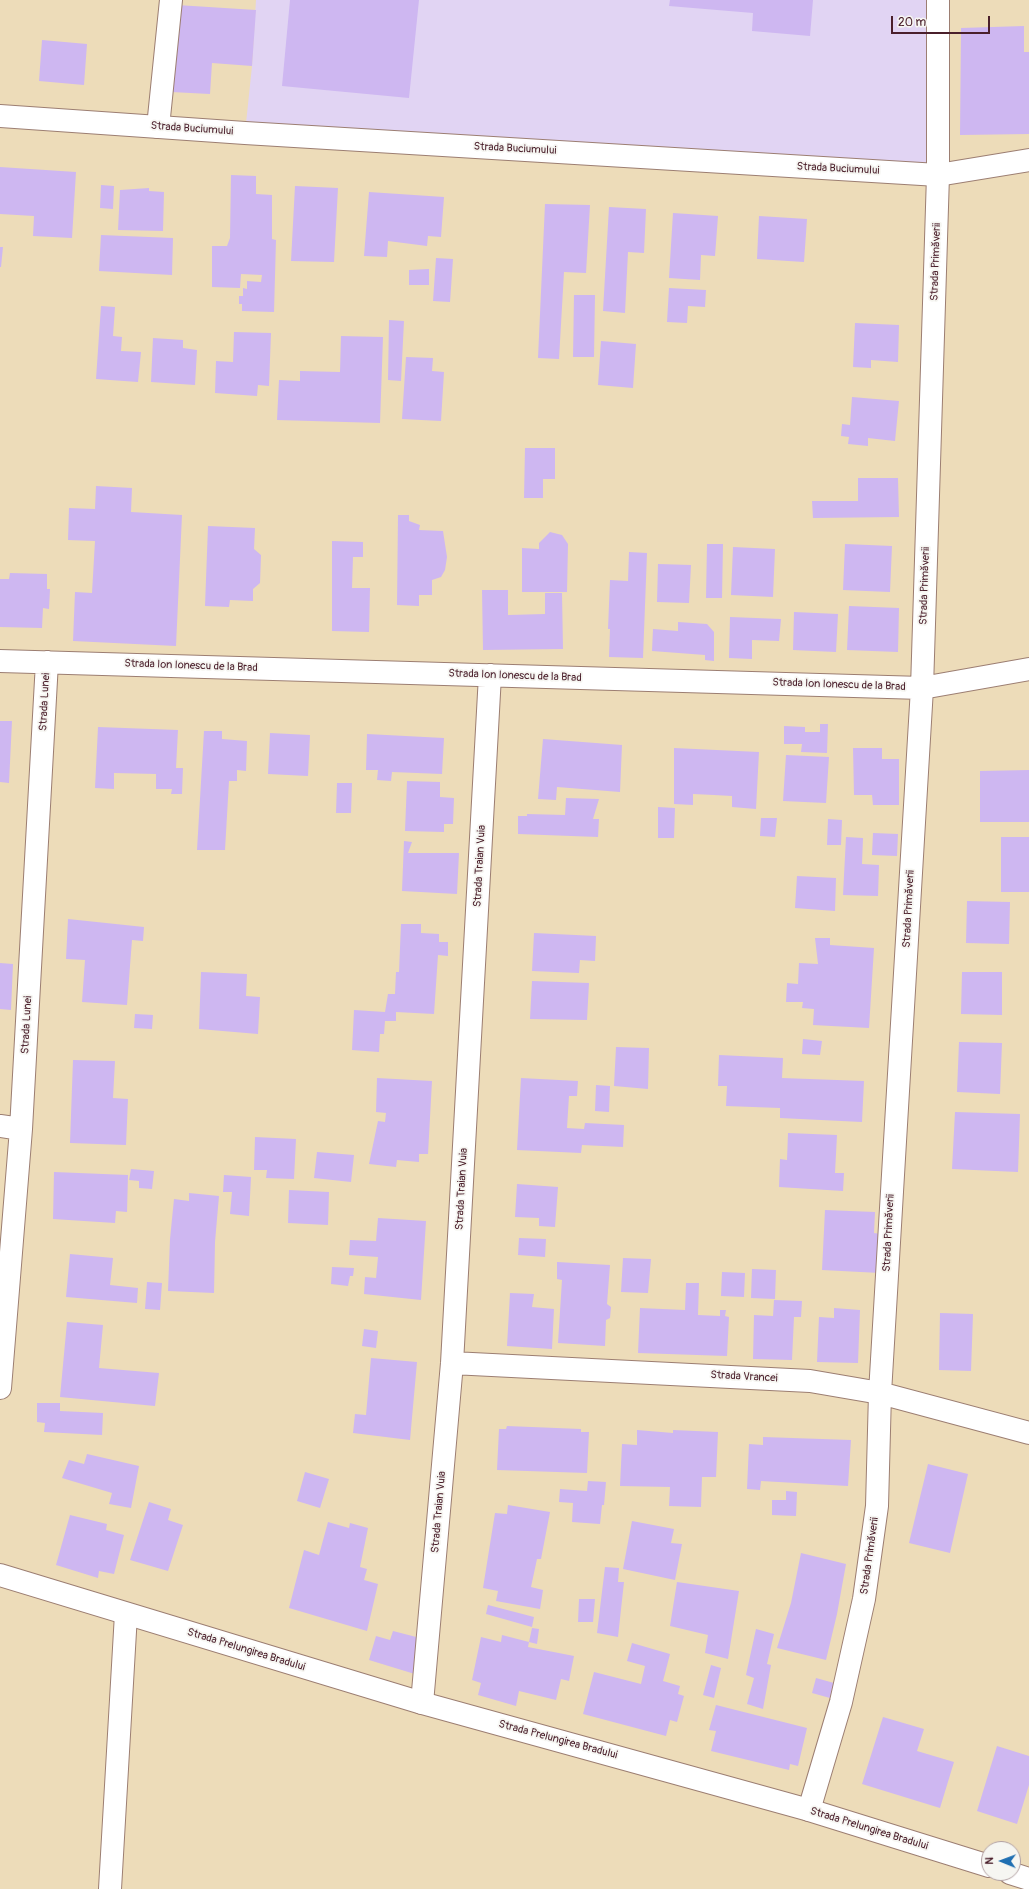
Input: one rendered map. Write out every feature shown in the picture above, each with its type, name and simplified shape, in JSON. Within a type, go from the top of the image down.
[{"type":"street","points":[[158,127],[171,0]]},
{"type":"street","name":"Strada Primăverii","points":[[809,1810],[841,1702],[864,1599],[877,1506],[880,1393],[922,688],[938,175],[938,0]]},
{"type":"street","name":"Strada Buciumului","points":[[0,116],[938,175],[1029,160]]},
{"type":"street","name":"Strada Ion Ionescu de la Brad","points":[[0,661],[922,688],[1029,669]]},
{"type":"street","name":"Strada Lunei","points":[[0,1388],[10,1128],[47,662]]},
{"type":"street","name":"Strada Traian Vuia","points":[[422,1703],[452,1363],[490,675]]},
{"type":"street","name":"Strada Vrancei","points":[[452,1363],[810,1381],[880,1393],[1029,1433]]},
{"type":"street","name":"Strada Prelungirea Bradului","points":[[0,1575],[422,1703],[809,1810],[981,1864]]},
{"type":"street","points":[[110,1889],[126,1614]]},
{"type":"shaded area","points":[[256,0],[938,0],[938,175],[245,133],[252,66]]},
{"type":"building","points":[[290,0],[419,0],[409,98],[282,86]]},
{"type":"building","points":[[670,0],[813,0],[810,36],[752,31],[753,13],[669,6]]},
{"type":"building","points":[[177,5],[256,10],[252,66],[212,63],[210,94],[171,92]]},
{"type":"building","points":[[1024,26],[1024,52],[1029,52],[1029,134],[960,135],[961,28]]},
{"type":"building","points":[[42,40],[87,44],[84,85],[39,81]]},
{"type":"building","points":[[0,167],[76,172],[72,238],[33,236],[34,216],[0,214]]},
{"type":"building","points":[[231,175],[256,176],[256,194],[272,195],[272,239],[276,240],[274,312],[242,311],[242,304],[239,304],[239,296],[243,296],[243,288],[247,289],[247,281],[261,282],[262,275],[241,274],[240,288],[212,287],[212,246],[227,246],[230,238]]},
{"type":"building","points":[[101,185],[114,186],[113,209],[100,208]]},
{"type":"building","points":[[295,186],[338,188],[334,262],[291,261]]},
{"type":"building","points":[[149,188],[149,191],[164,192],[163,231],[118,230],[120,190]]},
{"type":"building","points":[[369,192],[444,197],[441,237],[428,236],[427,246],[388,241],[387,257],[364,256]]},
{"type":"building","points":[[545,204],[590,205],[586,273],[564,272],[559,359],[538,358]]},
{"type":"building","points":[[609,207],[646,209],[644,253],[628,252],[625,313],[603,311]]},
{"type":"building","points":[[673,213],[718,216],[715,256],[701,255],[700,280],[669,278]]},
{"type":"building","points":[[759,216],[807,219],[804,262],[757,259]]},
{"type":"building","points":[[101,235],[173,238],[172,275],[99,271]]},
{"type":"building","points":[[0,247],[3,247],[1,267],[0,267]]},
{"type":"building","points":[[436,258],[453,259],[450,302],[433,301]]},
{"type":"building","points":[[429,269],[429,285],[409,285],[409,270]]},
{"type":"building","points":[[669,288],[706,290],[705,307],[688,306],[687,323],[667,322]]},
{"type":"building","points":[[574,295],[595,295],[594,357],[573,357]]},
{"type":"building","points":[[101,306],[115,307],[113,336],[122,337],[121,351],[141,352],[138,382],[96,379]]},
{"type":"building","points":[[389,320],[404,321],[401,381],[388,380]]},
{"type":"building","points":[[855,323],[899,325],[898,362],[871,360],[871,368],[853,367]]},
{"type":"building","points":[[234,332],[271,333],[269,386],[258,385],[257,396],[215,393],[216,361],[233,362]]},
{"type":"building","points":[[341,336],[383,337],[380,423],[277,420],[279,380],[300,381],[300,371],[340,372]]},
{"type":"building","points":[[153,338],[183,340],[183,348],[197,350],[195,385],[151,382]]},
{"type":"building","points":[[601,341],[636,344],[633,388],[598,385]]},
{"type":"building","points":[[406,357],[433,358],[432,371],[444,372],[441,421],[402,419]]},
{"type":"building","points":[[852,397],[899,401],[895,441],[868,438],[868,446],[848,444],[849,437],[841,436],[842,424],[850,425]]},
{"type":"building","points":[[525,448],[555,448],[555,479],[543,479],[543,498],[524,498]]},
{"type":"building","points":[[858,478],[898,478],[899,517],[813,518],[812,501],[858,501]]},
{"type":"building","points":[[96,486],[132,488],[131,512],[182,515],[176,646],[73,641],[75,592],[92,593],[95,541],[68,540],[69,508],[95,509]]},
{"type":"building","points":[[398,515],[409,515],[409,521],[420,525],[419,530],[443,531],[447,557],[445,570],[441,577],[432,580],[432,595],[419,595],[419,606],[397,605]]},
{"type":"building","points":[[208,526],[255,528],[254,549],[261,555],[260,583],[253,589],[253,601],[230,600],[229,607],[205,606]]},
{"type":"building","points":[[550,532],[562,535],[568,544],[567,592],[522,592],[522,548],[539,549],[539,543]]},
{"type":"building","points":[[332,541],[363,542],[363,557],[353,557],[352,588],[370,588],[369,632],[332,631]]},
{"type":"building","points":[[707,544],[723,544],[722,598],[706,598]]},
{"type":"building","points":[[845,544],[892,546],[890,592],[843,590]]},
{"type":"building","points":[[733,547],[775,549],[773,597],[731,595]]},
{"type":"building","points":[[629,552],[647,553],[643,658],[609,657],[610,629],[608,629],[610,580],[628,581]]},
{"type":"building","points":[[658,564],[691,565],[689,603],[657,602]]},
{"type":"building","points":[[10,573],[47,574],[47,589],[50,589],[49,609],[43,608],[42,628],[0,627],[0,579],[9,579]]},
{"type":"building","points":[[482,590],[508,590],[508,615],[545,614],[545,593],[562,593],[563,649],[483,650]]},
{"type":"building","points":[[849,606],[899,608],[898,652],[847,650]]},
{"type":"building","points":[[794,612],[838,614],[836,652],[793,650]]},
{"type":"building","points":[[730,617],[781,619],[779,641],[752,640],[752,659],[729,658]]},
{"type":"building","points":[[678,622],[707,624],[714,632],[714,661],[705,660],[705,655],[652,651],[653,629],[678,631]]},
{"type":"building","points":[[0,721],[12,721],[9,783],[0,782]]},
{"type":"building","points":[[820,724],[828,724],[827,753],[801,752],[802,744],[784,744],[784,726],[805,727],[805,732],[820,732]]},
{"type":"building","points":[[98,727],[178,730],[176,768],[183,768],[182,794],[171,794],[172,789],[156,789],[156,774],[114,773],[114,789],[95,788]]},
{"type":"building","points":[[204,731],[222,731],[222,739],[247,741],[246,771],[237,770],[237,781],[229,781],[225,850],[197,850]]},
{"type":"building","points":[[270,733],[310,735],[308,776],[268,774]]},
{"type":"building","points":[[367,734],[444,738],[442,774],[392,772],[391,781],[377,780],[378,770],[366,770]]},
{"type":"building","points":[[543,739],[622,745],[620,792],[557,787],[556,800],[538,799]]},
{"type":"building","points":[[674,748],[759,752],[756,809],[732,807],[732,796],[693,794],[693,805],[674,804]]},
{"type":"building","points":[[853,748],[882,748],[882,759],[899,759],[899,805],[873,805],[872,795],[854,795]]},
{"type":"building","points":[[786,755],[829,757],[826,803],[783,801]]},
{"type":"building","points":[[1029,770],[1029,822],[980,822],[980,771]]},
{"type":"building","points":[[407,781],[440,782],[440,797],[454,798],[453,824],[444,824],[444,832],[405,831]]},
{"type":"building","points":[[337,783],[352,783],[351,813],[336,813]]},
{"type":"building","points":[[566,798],[599,799],[593,819],[599,819],[598,837],[518,834],[518,816],[527,816],[527,814],[565,815]]},
{"type":"building","points":[[658,807],[675,808],[674,838],[658,838]]},
{"type":"building","points":[[761,818],[777,818],[775,837],[760,836]]},
{"type":"building","points":[[828,819],[842,820],[841,845],[827,845]]},
{"type":"building","points":[[873,833],[898,834],[897,856],[872,855]]},
{"type":"building","points":[[846,837],[863,838],[862,864],[879,865],[878,896],[843,895]]},
{"type":"building","points":[[1001,837],[1029,837],[1029,892],[1001,892]]},
{"type":"building","points":[[404,841],[412,842],[408,853],[459,853],[457,894],[402,891]]},
{"type":"building","points":[[797,876],[836,878],[835,911],[795,908]]},
{"type":"building","points":[[967,901],[1010,902],[1009,944],[966,943]]},
{"type":"building","points":[[68,919],[144,927],[143,941],[132,940],[127,1005],[82,1002],[85,960],[66,959]]},
{"type":"building","points":[[401,924],[421,924],[421,933],[439,934],[439,942],[448,942],[448,956],[438,955],[434,1014],[396,1012],[396,1021],[385,1021],[384,1034],[380,1034],[379,1052],[352,1050],[354,1010],[385,1012],[388,994],[395,994],[396,972],[399,972]]},
{"type":"building","points":[[534,933],[596,936],[595,961],[580,960],[579,973],[532,971]]},
{"type":"building","points":[[815,938],[830,938],[830,945],[874,948],[869,1028],[813,1025],[814,1009],[802,1008],[803,1002],[786,1002],[787,983],[798,984],[799,963],[818,964]]},
{"type":"building","points":[[0,963],[13,964],[11,1010],[0,1009]]},
{"type":"building","points":[[201,972],[247,974],[246,996],[260,997],[258,1034],[199,1029]]},
{"type":"building","points":[[962,972],[1002,972],[1002,1015],[961,1014]]},
{"type":"building","points":[[532,981],[589,983],[587,1020],[530,1019]]},
{"type":"building","points":[[135,1014],[153,1015],[152,1029],[134,1028]]},
{"type":"building","points":[[803,1039],[822,1041],[820,1055],[802,1054]]},
{"type":"building","points":[[959,1042],[1002,1043],[1000,1094],[957,1092]]},
{"type":"building","points":[[616,1047],[649,1048],[648,1089],[614,1086]]},
{"type":"building","points":[[719,1055],[783,1058],[782,1078],[864,1081],[862,1122],[780,1118],[780,1108],[726,1106],[727,1086],[718,1086]]},
{"type":"building","points":[[73,1060],[115,1061],[113,1098],[128,1099],[126,1145],[70,1143]]},
{"type":"building","points":[[377,1078],[432,1081],[428,1154],[419,1154],[419,1162],[397,1160],[396,1167],[369,1164],[378,1121],[385,1122],[386,1113],[376,1112]]},
{"type":"building","points":[[521,1078],[578,1081],[577,1096],[569,1096],[567,1128],[584,1129],[585,1123],[624,1125],[623,1147],[582,1145],[581,1153],[517,1150]]},
{"type":"building","points":[[596,1085],[610,1086],[609,1112],[595,1111]]},
{"type":"building","points":[[955,1112],[1020,1114],[1018,1172],[952,1169]]},
{"type":"building","points":[[788,1133],[837,1135],[835,1173],[844,1173],[843,1191],[779,1187],[780,1159],[787,1160]]},
{"type":"building","points":[[255,1137],[296,1139],[294,1179],[266,1178],[267,1170],[254,1170]]},
{"type":"building","points":[[317,1152],[354,1155],[351,1182],[314,1178]]},
{"type":"building","points":[[131,1169],[154,1171],[152,1189],[139,1188],[139,1181],[129,1180]]},
{"type":"building","points":[[54,1172],[128,1175],[127,1212],[116,1211],[115,1223],[53,1219]]},
{"type":"building","points":[[224,1175],[251,1177],[249,1216],[230,1214],[232,1192],[223,1192]]},
{"type":"building","points":[[517,1184],[558,1187],[555,1227],[539,1226],[539,1218],[515,1217]]},
{"type":"building","points":[[289,1190],[329,1192],[328,1225],[288,1223]]},
{"type":"building","points":[[189,1193],[219,1196],[215,1242],[214,1293],[168,1291],[170,1239],[174,1199],[189,1201]]},
{"type":"building","points":[[825,1210],[875,1212],[874,1233],[881,1234],[880,1273],[822,1270]]},
{"type":"building","points":[[378,1218],[426,1221],[421,1300],[364,1294],[365,1277],[376,1278],[378,1257],[349,1255],[350,1240],[376,1241]]},
{"type":"building","points":[[519,1238],[546,1239],[545,1257],[518,1255]]},
{"type":"building","points":[[70,1254],[113,1258],[110,1285],[138,1288],[137,1303],[66,1297]]},
{"type":"building","points":[[623,1258],[651,1259],[648,1293],[621,1292]]},
{"type":"building","points":[[557,1262],[610,1265],[607,1304],[611,1307],[610,1318],[606,1320],[605,1346],[558,1343],[562,1280],[557,1279]]},
{"type":"building","points":[[332,1267],[354,1268],[353,1276],[350,1276],[348,1286],[331,1284]]},
{"type":"building","points":[[752,1269],[776,1270],[775,1299],[751,1298]]},
{"type":"building","points":[[722,1272],[745,1273],[744,1297],[721,1296]]},
{"type":"building","points":[[147,1282],[162,1283],[160,1310],[145,1309]]},
{"type":"building","points":[[686,1283],[699,1283],[698,1315],[720,1316],[720,1310],[726,1310],[725,1316],[729,1317],[727,1356],[638,1353],[640,1308],[685,1310]]},
{"type":"building","points":[[510,1293],[534,1294],[532,1307],[554,1309],[552,1349],[507,1346]]},
{"type":"building","points":[[774,1300],[802,1301],[801,1317],[794,1317],[792,1360],[753,1359],[754,1315],[773,1316]]},
{"type":"building","points":[[834,1308],[860,1310],[858,1363],[817,1362],[819,1317],[834,1318]]},
{"type":"building","points":[[940,1313],[973,1314],[971,1371],[939,1370]]},
{"type":"building","points":[[67,1322],[103,1325],[99,1368],[159,1373],[155,1406],[60,1397]]},
{"type":"building","points":[[364,1329],[378,1331],[376,1348],[362,1346]]},
{"type":"building","points":[[371,1358],[417,1362],[410,1440],[353,1433],[355,1414],[366,1415]]},
{"type":"building","points":[[37,1403],[60,1403],[60,1411],[103,1413],[102,1435],[44,1432],[45,1423],[37,1422]]},
{"type":"building","points":[[507,1426],[581,1429],[581,1432],[589,1432],[587,1473],[497,1470],[499,1429],[506,1429]]},
{"type":"building","points":[[637,1430],[673,1433],[673,1430],[718,1432],[716,1477],[702,1477],[701,1507],[669,1506],[670,1487],[620,1486],[622,1444],[637,1445]]},
{"type":"building","points":[[763,1437],[851,1440],[848,1486],[761,1481],[760,1490],[747,1489],[749,1444],[763,1445]]},
{"type":"building","points":[[87,1454],[139,1466],[131,1508],[109,1504],[112,1493],[62,1478],[69,1460],[84,1464]]},
{"type":"building","points":[[928,1464],[968,1474],[950,1553],[909,1543]]},
{"type":"building","points":[[305,1472],[329,1479],[320,1508],[297,1501]]},
{"type":"building","points":[[588,1481],[606,1482],[604,1505],[602,1505],[600,1524],[572,1522],[573,1503],[559,1502],[560,1489],[587,1491]]},
{"type":"building","points":[[786,1491],[797,1492],[796,1516],[772,1515],[772,1500],[786,1500]]},
{"type":"building","points":[[149,1502],[171,1509],[168,1520],[183,1525],[168,1571],[130,1560]]},
{"type":"building","points":[[508,1505],[550,1512],[541,1559],[537,1559],[531,1587],[543,1590],[540,1609],[496,1601],[498,1591],[483,1588],[495,1513],[507,1514]]},
{"type":"building","points":[[70,1515],[107,1524],[106,1530],[124,1535],[114,1574],[99,1571],[98,1578],[56,1565]]},
{"type":"building","points":[[632,1521],[674,1529],[671,1543],[682,1544],[675,1580],[623,1569]]},
{"type":"building","points":[[328,1522],[349,1528],[350,1523],[368,1528],[360,1567],[367,1569],[364,1580],[378,1584],[367,1631],[289,1608],[304,1550],[319,1555]]},
{"type":"building","points":[[801,1553],[846,1564],[837,1614],[826,1660],[777,1648],[791,1603]]},
{"type":"building","points":[[605,1567],[619,1568],[618,1582],[624,1582],[618,1637],[597,1633]]},
{"type":"building","points":[[677,1582],[739,1591],[728,1659],[705,1653],[708,1635],[670,1626]]},
{"type":"building","points":[[579,1599],[595,1599],[593,1622],[578,1622]]},
{"type":"building","points":[[488,1605],[534,1617],[532,1627],[486,1614]]},
{"type":"building","points":[[532,1628],[539,1629],[537,1644],[529,1642]]},
{"type":"building","points":[[756,1629],[774,1634],[767,1664],[771,1665],[763,1709],[747,1704],[754,1678],[746,1675]]},
{"type":"building","points":[[393,1631],[424,1639],[418,1675],[369,1660],[376,1636],[390,1640]]},
{"type":"building","points":[[502,1635],[529,1642],[528,1647],[574,1656],[569,1681],[561,1679],[556,1700],[519,1691],[516,1706],[478,1695],[481,1683],[472,1680],[481,1637],[501,1642]]},
{"type":"building","points":[[632,1643],[670,1654],[663,1681],[680,1686],[678,1694],[684,1696],[677,1722],[670,1720],[666,1736],[583,1714],[594,1672],[641,1684],[645,1666],[627,1661]]},
{"type":"building","points":[[711,1665],[721,1668],[714,1698],[703,1695]]},
{"type":"building","points":[[816,1678],[834,1683],[830,1698],[812,1693]]},
{"type":"building","points":[[716,1705],[807,1728],[798,1766],[790,1764],[789,1770],[711,1751],[716,1731],[709,1730]]},
{"type":"building","points":[[883,1717],[924,1729],[917,1751],[954,1762],[940,1808],[862,1784]]},
{"type":"building","points":[[997,1746],[1029,1756],[1029,1785],[1017,1824],[977,1811]]}]
